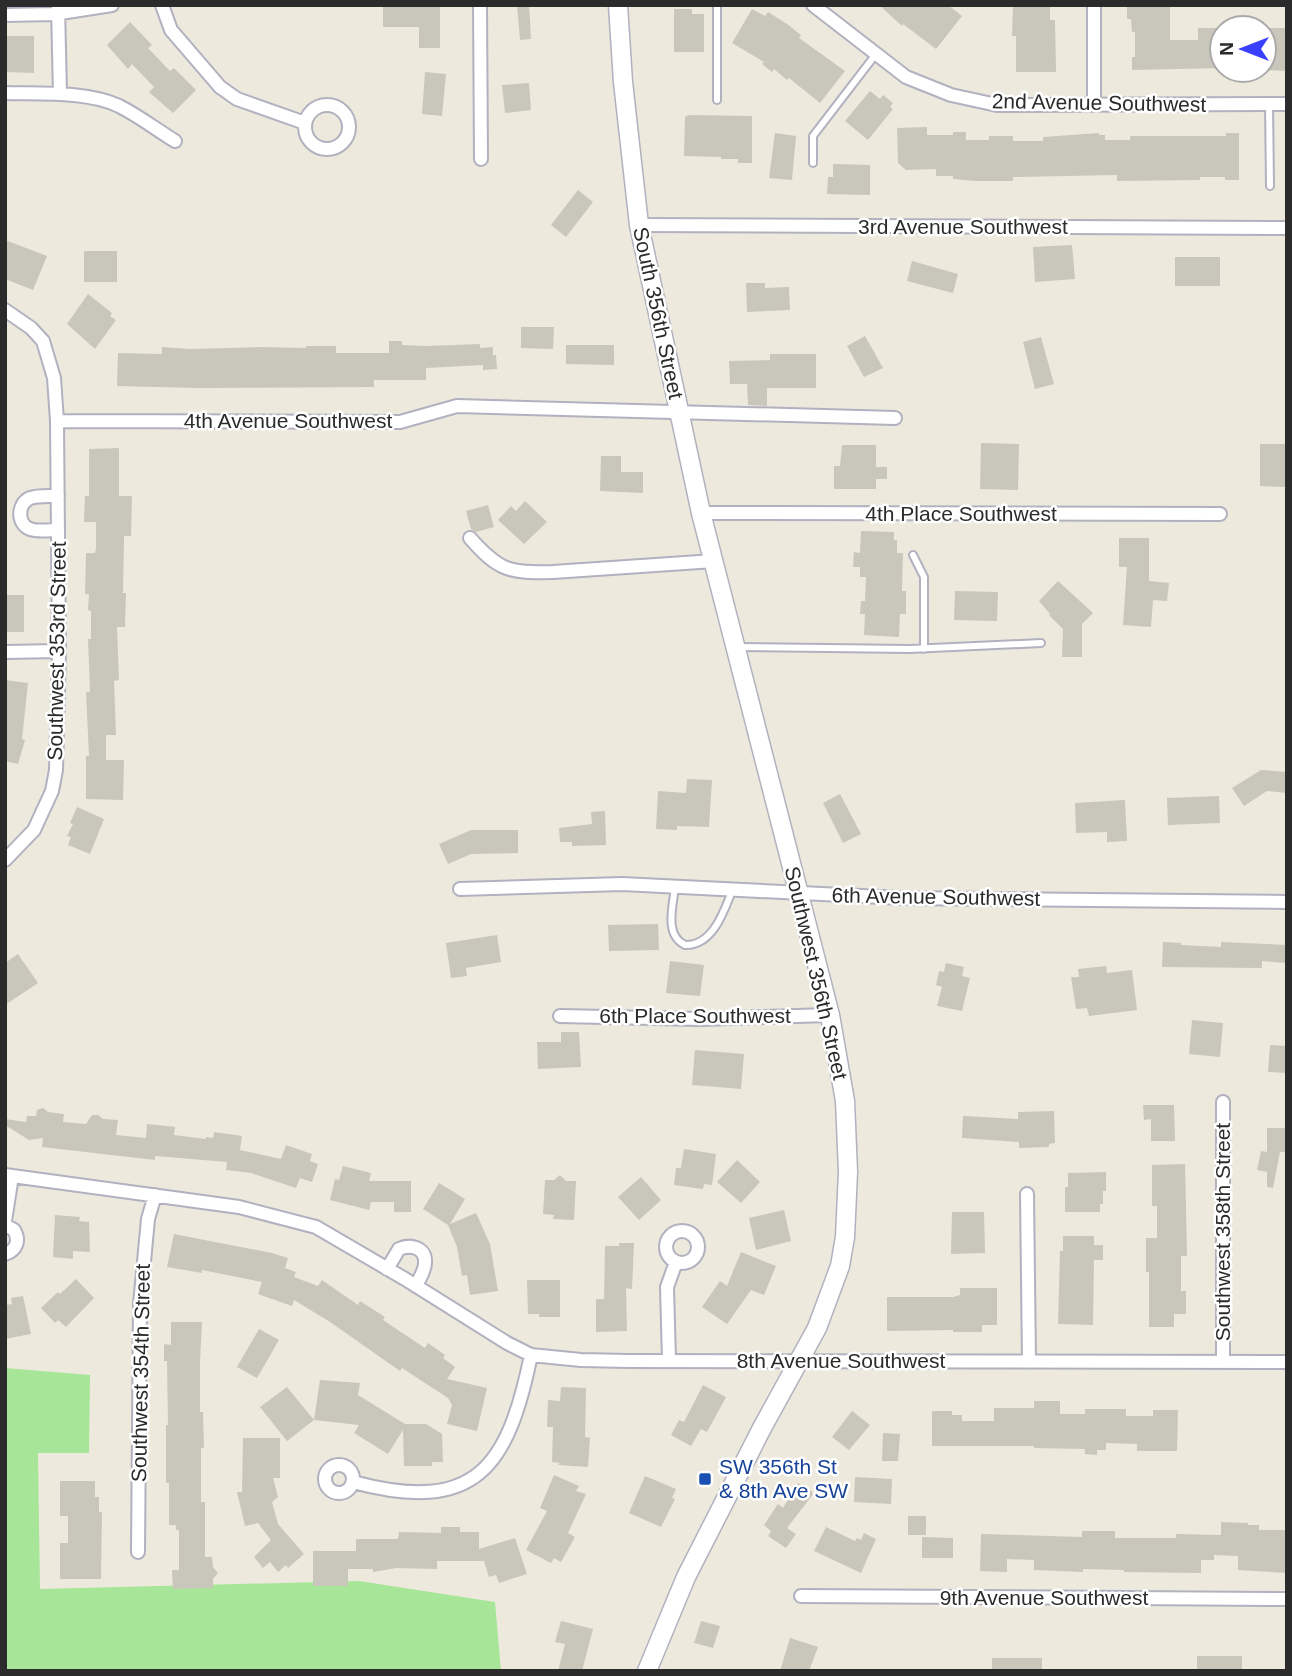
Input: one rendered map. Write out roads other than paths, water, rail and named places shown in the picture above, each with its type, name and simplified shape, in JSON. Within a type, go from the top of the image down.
[{"type":"main road","name":"South 356th Street","points":[[618,5],[623,82],[639,225],[678,413],[728,616]]},
{"type":"main road","name":"Southwest 356th Street","points":[[647,1671],[687,1577],[762,1429],[800,1361],[830,1297],[840,1266],[845,1237],[848,1172],[845,1101],[831,1015],[728,616]]},
{"type":"street","points":[[5,15],[112,5]]},
{"type":"street","points":[[162,5],[171,30],[220,87],[237,99],[306,123]]},
{"type":"street","points":[[480,5],[481,159]]},
{"type":"street","name":"2nd Avenue Southwest","points":[[813,5],[906,77],[951,95],[997,105],[1287,104]]},
{"type":"street","points":[[1094,5],[1094,105]]},
{"type":"street","points":[[58,9],[60,94]]},
{"type":"street","points":[[5,93],[60,94],[93,98],[120,107],[175,141]]},
{"type":"street","name":"3rd Avenue Southwest","points":[[639,225],[1287,228]]},
{"type":"street","name":"Southwest 353rd Street","points":[[5,310],[31,328],[43,341],[54,378],[57,421],[59,651],[57,757],[52,792],[34,830],[5,860]]},
{"type":"street","name":"4th Avenue Southwest","points":[[57,421],[400,422],[457,406],[895,418]]},
{"type":"street","name":"Southwest 353rd Street","points":[[58,496],[31,498],[22,505],[20,517],[31,530],[58,530]]},
{"type":"street","name":"4th Place Southwest","points":[[702,513],[1220,514]]},
{"type":"street","points":[[470,538],[494,563],[527,572],[714,561]]},
{"type":"street","points":[[5,652],[59,651]]},
{"type":"street","name":"6th Avenue Southwest","points":[[460,889],[622,884],[799,894],[1287,902]]},
{"type":"street","name":"6th Place Southwest","points":[[560,1016],[701,1019],[831,1015]]},
{"type":"street","name":"Southwest 358th Street","points":[[1223,1102],[1223,1361]]},
{"type":"street","points":[[5,1254],[14,1249],[17,1240],[14,1230],[5,1223],[9,1175]]},
{"type":"street","name":"8th Avenue Southwest","points":[[9,1175],[239,1207],[316,1227],[498,1338],[531,1354],[581,1360],[1287,1362]]},
{"type":"street","points":[[1027,1194],[1029,1362]]},
{"type":"street","name":"Southwest 354th Street","points":[[138,1552],[140,1293],[148,1219],[155,1195]]},
{"type":"street","points":[[387,1269],[399,1249],[410,1245],[415,1247],[424,1254],[425,1260],[416,1286]]},
{"type":"street","points":[[669,1360],[667,1287],[676,1262]]},
{"type":"street","points":[[353,1482],[378,1489],[430,1490],[451,1487],[478,1475],[496,1457],[515,1419],[531,1354]]},
{"type":"street","name":"9th Avenue Southwest","points":[[801,1596],[1287,1599]]},
{"type":"lane","points":[[717,5],[717,100]]},
{"type":"lane","points":[[813,163],[813,136],[876,54]]},
{"type":"lane","points":[[1269,104],[1270,186]]},
{"type":"lane","points":[[913,555],[924,577],[924,649]]},
{"type":"lane","points":[[736,647],[924,649],[1041,643]]},
{"type":"lane","points":[[675,887],[672,929],[674,937],[685,945],[697,943],[713,929],[733,890]]},
{"type":"place","name":"SW 356th St & 8th Ave SW","points":[[705,1479]]}]
